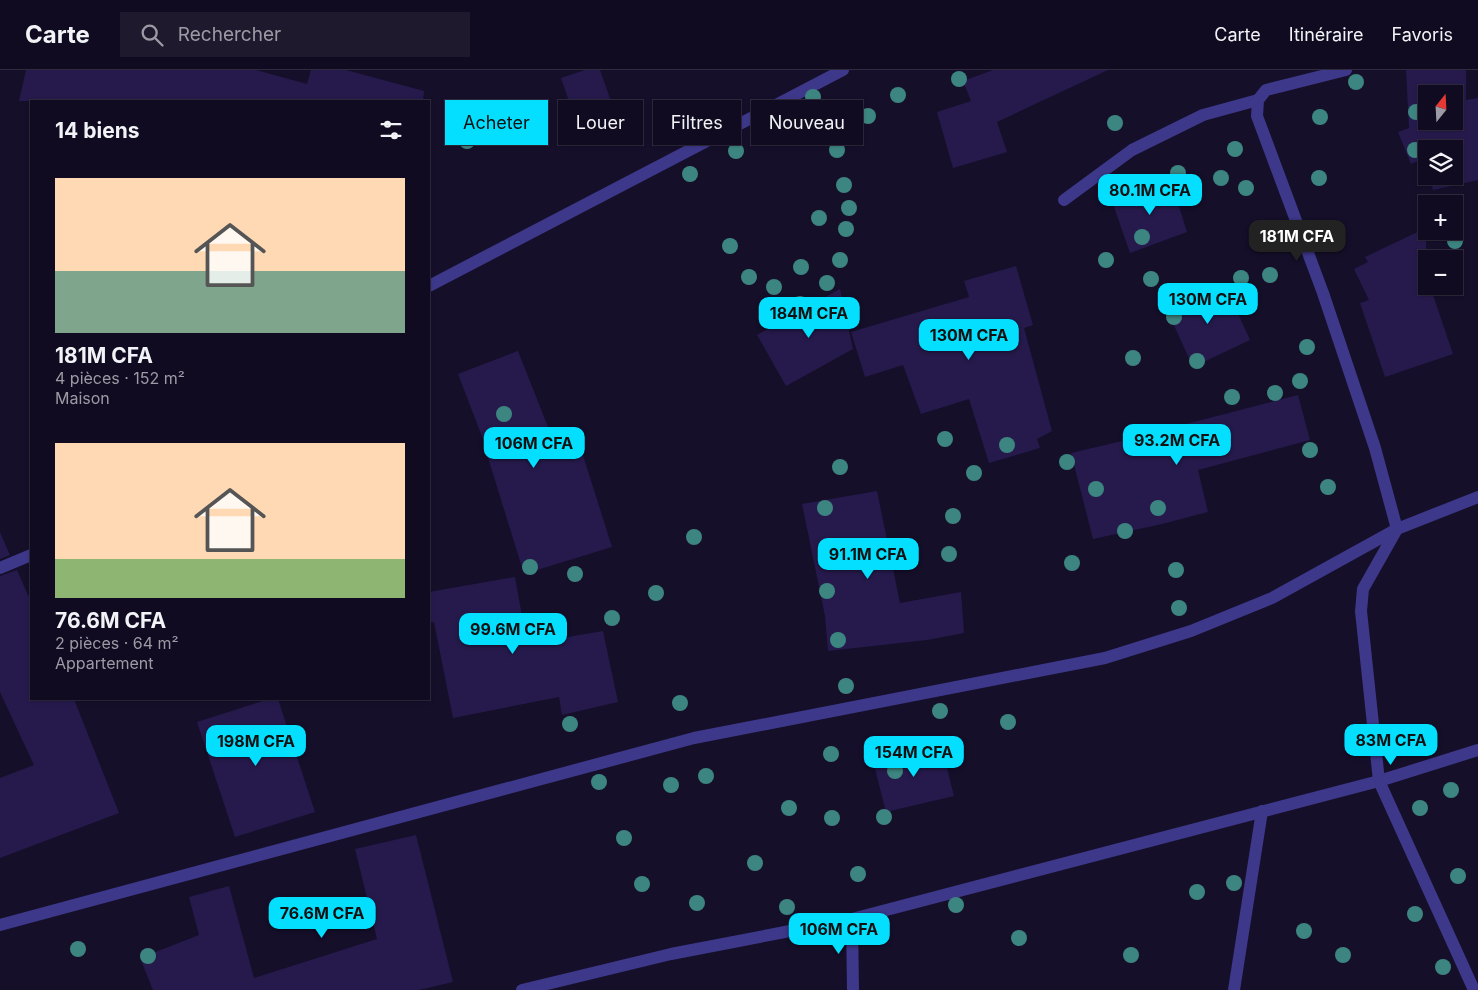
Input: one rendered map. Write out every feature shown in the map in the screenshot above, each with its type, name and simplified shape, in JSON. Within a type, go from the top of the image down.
[{"type":"street","points":[[430,285],[843,70]]},
{"type":"street","points":[[1346,70],[1266,90],[1258,100],[1257,116],[1324,293],[1375,448],[1397,529],[1363,589],[1361,611],[1379,781],[1474,990]]},
{"type":"street","points":[[1064,200],[1132,150],[1203,115],[1258,100]]},
{"type":"street","points":[[0,925],[694,738],[1105,658],[1190,630],[1272,598],[1397,529],[1478,498]]},
{"type":"street","points":[[0,568],[30,555]]},
{"type":"street","points":[[522,990],[671,954],[852,919],[1379,781],[1478,750]]},
{"type":"street","points":[[1234,990],[1262,811]]},
{"type":"street","points":[[852,919],[854,990]]},
{"type":"building","points":[[26,70],[256,70],[307,84],[311,70],[346,70],[424,91],[423,100],[19,101]]},
{"type":"building","points":[[585,70],[600,70],[610,100],[569,100],[561,78]]},
{"type":"building","points":[[993,70],[1108,70],[997,122],[1007,152],[953,168],[937,112],[971,101],[963,81]]},
{"type":"building","points":[[1406,70],[1466,70],[1466,100],[1478,98],[1478,180],[1463,183],[1463,140],[1418,140],[1418,161],[1411,164],[1398,132],[1409,128]]},
{"type":"building","points":[[1170,178],[1187,232],[1130,253],[1113,204]]},
{"type":"building","points":[[1432,185],[1456,185],[1433,190]]},
{"type":"building","points":[[1418,232],[1418,240],[1426,240],[1426,250],[1418,250],[1418,295],[1433,295],[1453,354],[1385,377],[1360,303],[1369,300],[1354,269],[1368,262],[1365,257]]},
{"type":"building","points":[[1016,266],[1033,325],[1024,328],[1052,431],[1037,439],[1040,448],[989,463],[969,399],[921,414],[903,365],[865,377],[851,332],[969,297],[964,281]]},
{"type":"building","points":[[1224,283],[1250,340],[1193,367],[1167,310]]},
{"type":"building","points":[[840,289],[853,349],[786,386],[757,335]]},
{"type":"building","points":[[518,351],[552,437],[575,430],[612,547],[524,574],[486,447],[458,374]]},
{"type":"building","points":[[1298,395],[1310,440],[1198,470],[1208,512],[1093,539],[1071,453],[1186,426],[1186,424]]},
{"type":"building","points":[[877,491],[900,603],[961,592],[964,633],[927,640],[828,651],[825,616],[802,504]]},
{"type":"building","points":[[0,532],[10,555],[0,559]]},
{"type":"building","points":[[17,570],[30,600],[30,700],[74,700],[119,813],[0,858],[0,778],[34,765],[0,692],[0,576]]},
{"type":"building","points":[[515,577],[527,644],[603,631],[618,702],[562,715],[559,697],[453,718],[434,622],[430,623],[430,592]]},
{"type":"building","points":[[266,700],[278,700],[315,812],[235,837],[197,722]]},
{"type":"building","points":[[941,744],[954,796],[886,812],[873,761]]},
{"type":"building","points":[[416,835],[453,982],[419,990],[153,990],[140,958],[199,935],[189,897],[229,886],[254,978],[377,939],[355,849]]}]
